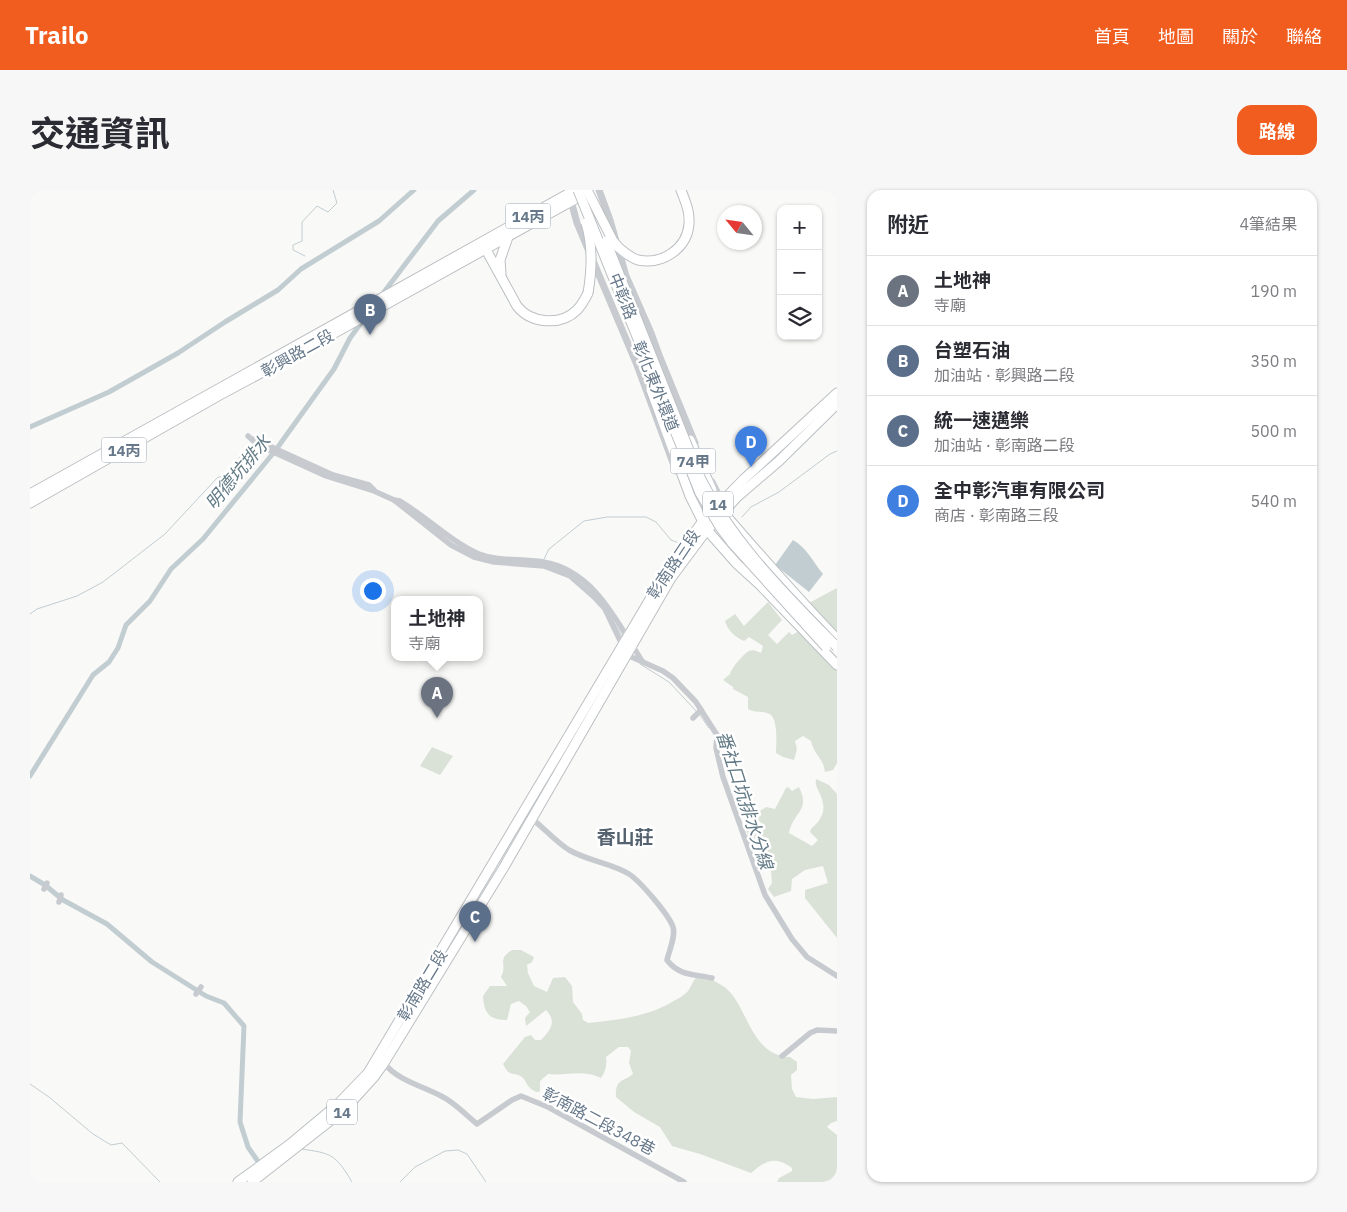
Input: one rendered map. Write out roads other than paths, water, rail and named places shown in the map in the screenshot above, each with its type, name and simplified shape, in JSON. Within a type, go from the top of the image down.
[{"type":"main road","points":[[589,193],[613,241],[623,251],[637,260],[654,260],[666,258],[675,252],[688,233],[689,209],[680,190]]},
{"type":"main road","points":[[484,245],[522,312],[539,320],[557,320],[576,311],[588,293],[592,261],[588,231],[572,192]]},
{"type":"main road","name":"彰興路二段","points":[[30,494],[484,245],[508,237],[572,192]]},
{"type":"main road","name":"彰興路二段","points":[[30,503],[484,245],[572,192],[589,193]]},
{"type":"main road","name":"彰化東外環道","points":[[572,192],[635,324],[698,473],[716,507],[749,553],[837,647]]},
{"type":"main road","name":"彰化東外環道","points":[[589,193],[635,324],[692,476],[720,527],[744,557],[833,657]]},
{"type":"main road","points":[[501,276],[500,260],[508,237]]},
{"type":"main road","points":[[635,324],[654,352],[702,471],[723,513],[837,640]]},
{"type":"main road","points":[[635,324],[639,355],[684,479],[707,530]]},
{"type":"main road","name":"彰南路三段","points":[[627,643],[664,575],[702,521],[837,393]]},
{"type":"main road","name":"彰南路三段","points":[[627,643],[670,578],[707,530],[837,404]]},
{"type":"main road","name":"74甲","points":[[707,530],[737,564],[833,657],[837,665]]},
{"type":"main road","name":"14","points":[[627,643],[627,655]]},
{"type":"main road","name":"彰南路二段","points":[[528,815],[627,643]]},
{"type":"main road","name":"彰南路二段","points":[[252,1182],[337,1105],[357,1090],[368,1072],[382,1059],[528,815],[627,655]]},
{"type":"main road","name":"彰南路二段","points":[[238,1182],[291,1148]]},
{"type":"street","name":"中彰路","points":[[599,190],[610,220],[626,276],[651,332],[688,428],[717,492],[718,504]]},
{"type":"street","name":"中彰路","points":[[572,192],[577,223],[637,364],[666,445],[690,504],[702,521]]},
{"type":"street","points":[[626,340],[651,332]]},
{"type":"street","points":[[637,364],[659,355]]},
{"type":"street","points":[[270,448],[326,476],[374,491],[394,500],[451,545],[484,560],[544,566],[570,576],[594,596],[605,609],[627,643],[642,660]]},
{"type":"street","points":[[394,500],[400,501],[409,507],[460,545],[482,555],[555,564],[572,573],[602,598],[627,643]]},
{"type":"street","points":[[627,655],[663,670],[696,702],[717,735],[716,748],[723,777],[765,895],[792,938],[807,957],[837,976]]},
{"type":"street","points":[[694,718],[701,710]]},
{"type":"street","points":[[528,815],[568,849],[582,857],[610,865],[630,874],[657,903],[673,927],[673,935],[666,960],[673,969],[678,972],[712,978]]},
{"type":"street","points":[[44,889],[47,883]]},
{"type":"street","points":[[59,902],[61,895]]},
{"type":"street","points":[[196,994],[201,988]]},
{"type":"street","points":[[782,1056],[816,1030],[837,1031]]},
{"type":"street","name":"彰南路二段348巷","points":[[382,1059],[389,1070],[445,1098],[477,1124],[521,1096],[548,1107],[684,1182]]},
{"type":"waterway","points":[[305,256],[293,250],[293,245],[302,241],[302,222],[317,206],[328,212],[337,203],[333,190]]},
{"type":"waterway","points":[[30,427],[109,392],[178,353],[278,290],[301,269],[379,221],[414,190]]},
{"type":"waterway","name":"明德坑排水","points":[[381,296],[438,221],[474,190]]},
{"type":"waterway","name":"明德坑排水","points":[[30,776],[93,675],[109,662],[118,648],[126,625],[150,601],[171,569],[203,539],[275,451],[334,369],[350,338],[364,319]]},
{"type":"waterway","points":[[30,614],[37,609],[77,596],[103,582],[165,534],[217,478],[231,469],[248,446],[254,445]]},
{"type":"waterway","points":[[742,517],[751,507],[779,492],[830,454],[837,451]]},
{"type":"waterway","points":[[543,561],[549,549],[584,521],[607,517],[646,517],[656,522],[671,540],[679,543]]},
{"type":"waterway","name":"番社口坑排水分線","points":[[615,624],[622,636]]},
{"type":"waterway","name":"番社口坑排水分線","points":[[640,664],[669,682],[697,712]]},
{"type":"waterway","name":"番社口坑排水分線","points":[[700,715],[709,728]]},
{"type":"waterway","points":[[30,876],[45,885],[63,900],[107,924],[152,962],[206,996],[224,1003],[244,1026],[240,1122],[248,1147],[257,1160]]},
{"type":"waterway","points":[[30,1084],[49,1097],[93,1134],[111,1145],[122,1143],[160,1182]]},
{"type":"waterway","points":[[301,1149],[320,1152],[332,1157],[342,1166],[352,1182]]},
{"type":"waterway","points":[[400,1182],[415,1167],[445,1151],[458,1150],[467,1154],[486,1182]]},
{"type":"place","name":"台塑石油","points":[[370,335]]},
{"type":"place","name":"全中彰汽車有限公司","points":[[751,467]]},
{"type":"place","name":"土地神","points":[[437,718]]},
{"type":"place","name":"統一速邁樂","points":[[475,942]]},
{"type":"district","name":"香山莊","points":[[625,837]]}]
